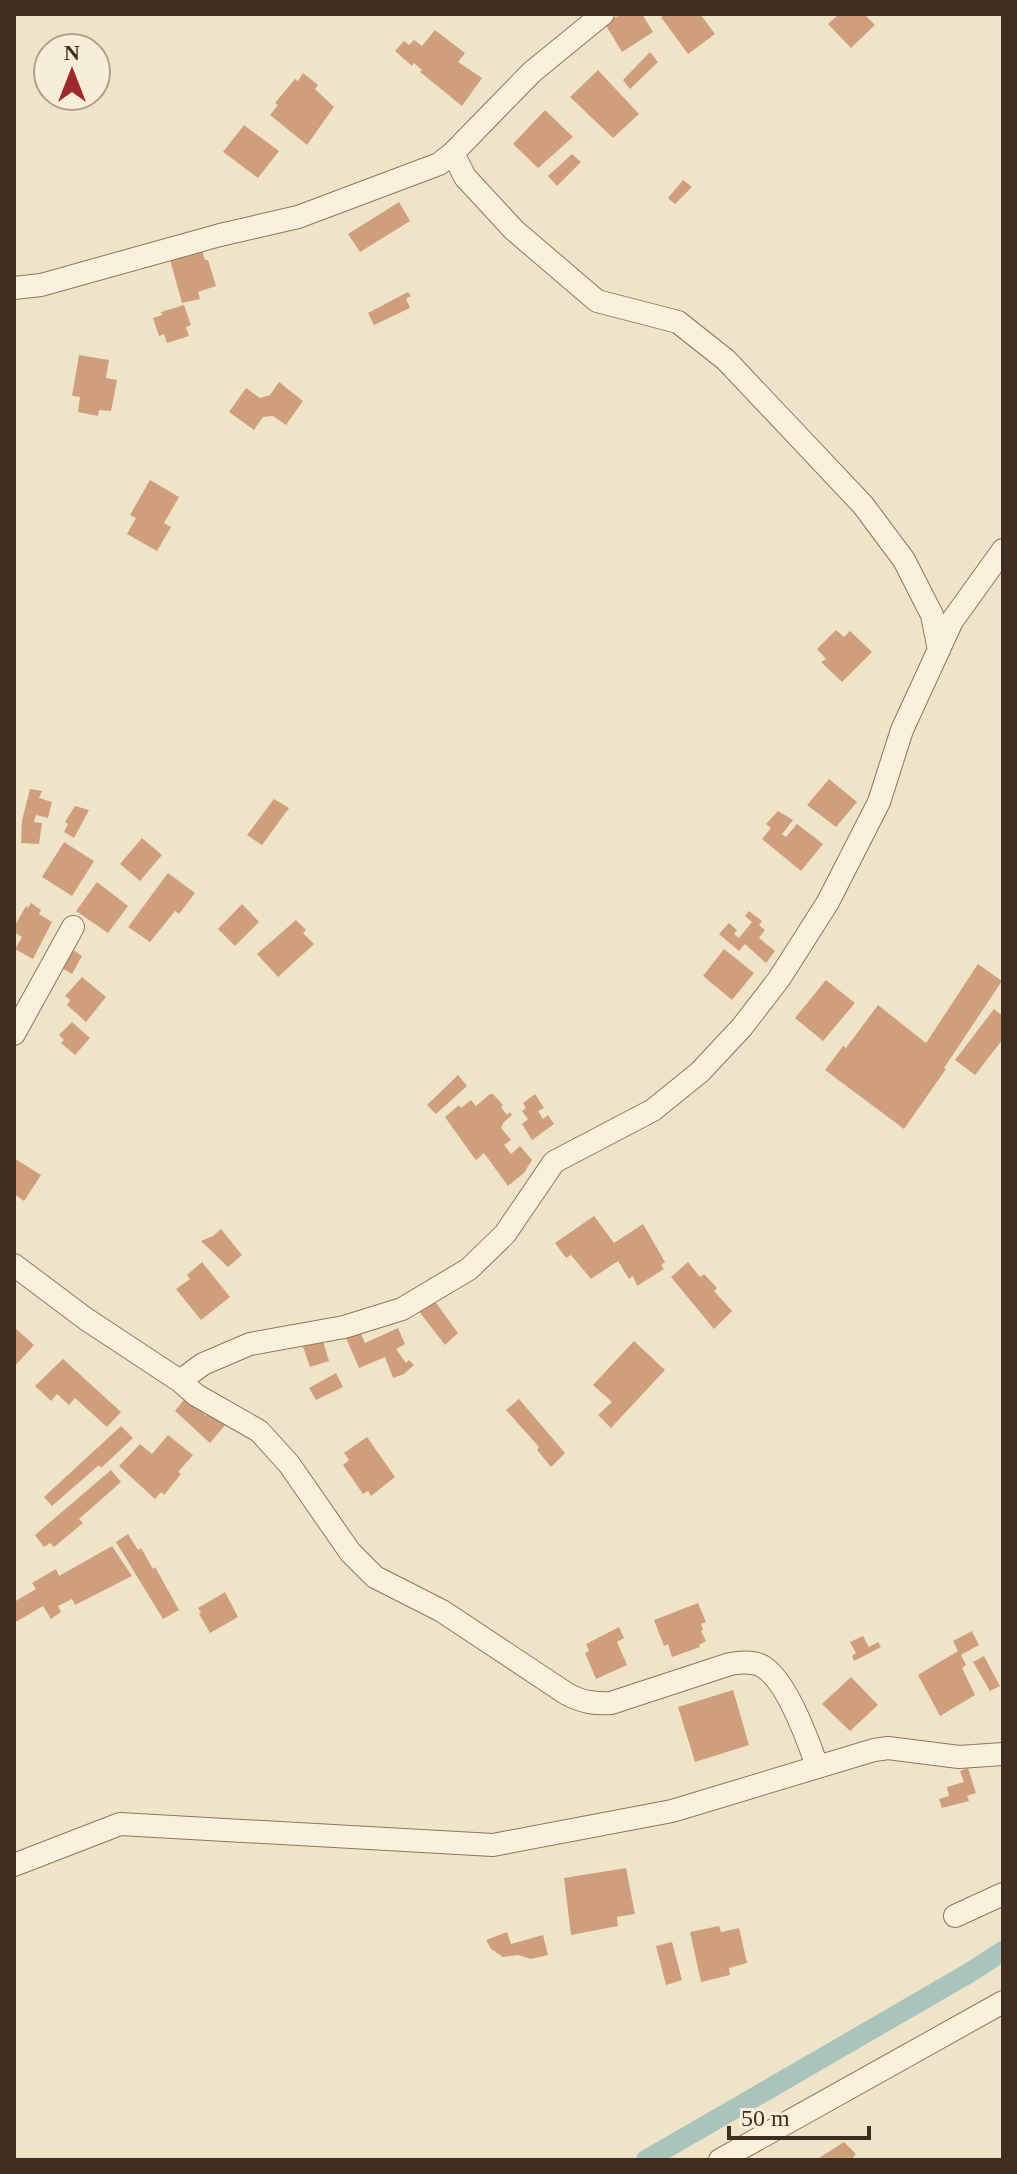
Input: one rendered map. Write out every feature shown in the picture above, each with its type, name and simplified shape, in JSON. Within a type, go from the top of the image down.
[{"type":"street","points":[[14,288],[41,285],[220,235],[298,217],[439,164],[532,72],[603,14]]},
{"type":"street","points":[[453,153],[465,177],[514,230],[597,301],[678,322],[726,360],[863,505],[904,560],[932,615],[939,650]]},
{"type":"street","points":[[180,1381],[203,1364],[250,1344],[344,1327],[402,1309],[469,1269],[505,1234],[554,1162],[653,1110],[700,1072],[742,1027],[779,979],[828,902],[879,802],[902,730],[952,621],[1003,550]]},
{"type":"street","points":[[14,1034],[73,927]]},
{"type":"street","points":[[14,1265],[196,1395],[243,1419],[274,1445],[362,1566],[391,1587],[442,1611],[567,1694],[596,1704],[611,1703],[730,1664],[754,1663],[764,1667],[786,1696],[808,1739],[817,1766]]},
{"type":"street","points":[[14,1865],[120,1824],[493,1845],[672,1811],[858,1753],[888,1748],[959,1757],[1003,1754]]},
{"type":"street","points":[[955,1916],[1003,1894]]},
{"type":"street","points":[[720,2160],[1003,2002]]},
{"type":"building","points":[[621,14],[642,14],[653,32],[622,52],[605,24]]},
{"type":"building","points":[[666,14],[700,14],[715,34],[688,54],[661,17]]},
{"type":"building","points":[[839,14],[864,14],[875,25],[851,48],[828,24]]},
{"type":"building","points":[[435,30],[465,53],[458,62],[482,78],[462,106],[420,72],[422,70],[414,63],[412,66],[395,51],[404,41],[409,45],[414,40],[422,46]]},
{"type":"building","points":[[650,52],[658,62],[630,89],[623,80]]},
{"type":"building","points":[[598,70],[639,114],[613,138],[570,97]]},
{"type":"building","points":[[303,73],[318,85],[315,89],[334,107],[307,145],[270,115],[278,105],[275,103]]},
{"type":"building","points":[[545,110],[573,137],[538,168],[513,144]]},
{"type":"building","points":[[244,125],[279,151],[258,178],[223,152]]},
{"type":"building","points":[[572,154],[581,162],[557,186],[548,176]]},
{"type":"building","points":[[683,180],[692,187],[675,204],[668,198]]},
{"type":"building","points":[[399,202],[410,221],[360,252],[348,234]]},
{"type":"building","points":[[201,248],[216,286],[198,292],[200,299],[182,303],[169,256]]},
{"type":"building","points":[[408,292],[411,296],[406,299],[410,308],[374,325],[368,313]]},
{"type":"building","points":[[184,305],[191,325],[186,327],[189,336],[167,343],[164,334],[159,336],[153,318],[162,315],[161,312]]},
{"type":"building","points":[[79,355],[109,360],[106,378],[117,380],[111,411],[99,410],[98,416],[78,412],[80,397],[72,396]]},
{"type":"building","points":[[279,382],[303,401],[286,425],[273,416],[263,417],[254,430],[229,412],[246,388],[260,398],[270,395]]},
{"type":"building","points":[[150,480],[179,497],[164,523],[171,527],[157,551],[127,534],[136,518],[130,515]]},
{"type":"building","points":[[836,630],[844,637],[850,631],[872,652],[842,682],[821,662],[826,659],[817,649]]},
{"type":"building","points":[[829,779],[857,802],[836,827],[807,805]]},
{"type":"building","points":[[30,789],[42,791],[39,798],[52,802],[48,818],[36,815],[34,822],[42,823],[39,844],[21,843],[22,821]]},
{"type":"building","points":[[274,799],[289,808],[262,845],[247,835]]},
{"type":"building","points":[[75,806],[89,810],[74,838],[64,832],[68,824],[65,822]]},
{"type":"building","points":[[778,811],[793,820],[782,834],[786,837],[797,824],[823,844],[801,871],[762,839],[771,828],[766,824]]},
{"type":"building","points":[[142,838],[162,855],[140,881],[120,864]]},
{"type":"building","points":[[64,842],[94,861],[72,896],[42,877]]},
{"type":"building","points":[[168,873],[195,893],[179,914],[175,911],[150,942],[128,927]]},
{"type":"building","points":[[97,882],[128,906],[108,933],[76,911]]},
{"type":"building","points":[[31,903],[41,910],[39,914],[52,922],[33,959],[15,949],[22,937],[14,932],[26,906],[28,908]]},
{"type":"building","points":[[242,904],[259,922],[235,946],[218,929]]},
{"type":"building","points":[[749,911],[762,921],[759,925],[765,930],[759,938],[775,951],[766,963],[745,944],[739,951],[719,934],[729,923],[737,930],[734,934],[739,938],[752,922],[745,916]]},
{"type":"building","points":[[296,920],[314,944],[278,977],[257,954]]},
{"type":"building","points":[[66,945],[82,956],[72,974],[55,964]]},
{"type":"building","points":[[724,949],[754,973],[732,1000],[703,976]]},
{"type":"building","points":[[978,964],[1002,981],[904,1129],[825,1070],[878,1005],[926,1043]]},
{"type":"building","points":[[82,977],[106,997],[86,1022],[67,1005],[70,1000],[65,996]]},
{"type":"building","points":[[826,980],[855,1003],[823,1041],[795,1018]]},
{"type":"building","points":[[994,1009],[1003,1016],[1003,1039],[975,1075],[955,1060]]},
{"type":"building","points":[[72,1022],[90,1038],[75,1055],[61,1043],[64,1040],[59,1035]]},
{"type":"building","points":[[458,1075],[467,1086],[436,1114],[427,1105]]},
{"type":"building","points":[[490,1094],[503,1105],[501,1107],[507,1115],[510,1112],[512,1115],[501,1128],[511,1140],[504,1145],[511,1154],[520,1146],[532,1160],[524,1173],[508,1186],[484,1153],[476,1160],[445,1117],[471,1100],[476,1106]]},
{"type":"building","points":[[535,1094],[544,1108],[538,1111],[543,1119],[548,1115],[554,1124],[532,1140],[522,1124],[528,1119],[522,1111],[526,1108],[523,1103]]},
{"type":"building","points":[[14,1158],[41,1175],[24,1201],[14,1194]]},
{"type":"building","points":[[594,1216],[614,1243],[643,1224],[665,1262],[661,1265],[664,1269],[637,1286],[633,1276],[629,1279],[618,1261],[591,1279],[571,1255],[566,1258],[555,1243]]},
{"type":"building","points":[[221,1229],[242,1255],[228,1267],[201,1241]]},
{"type":"building","points":[[202,1262],[230,1297],[201,1320],[176,1289],[190,1279],[187,1275]]},
{"type":"building","points":[[688,1262],[700,1277],[704,1274],[717,1288],[714,1291],[732,1311],[714,1329],[671,1277]]},
{"type":"building","points":[[431,1296],[458,1333],[445,1345],[414,1305]]},
{"type":"building","points":[[357,1325],[365,1343],[398,1328],[405,1344],[396,1349],[406,1363],[409,1360],[414,1365],[393,1378],[385,1357],[359,1368],[343,1331]]},
{"type":"building","points":[[14,1327],[34,1345],[14,1367]]},
{"type":"building","points":[[322,1338],[329,1361],[310,1367],[302,1344]]},
{"type":"building","points":[[634,1341],[665,1370],[611,1428],[598,1415],[612,1402],[593,1385]]},
{"type":"building","points":[[63,1359],[121,1412],[107,1427],[75,1398],[69,1405],[57,1394],[51,1401],[35,1386]]},
{"type":"building","points":[[336,1373],[343,1387],[316,1400],[309,1388]]},
{"type":"building","points":[[186,1397],[206,1416],[211,1411],[226,1424],[210,1443],[175,1411]]},
{"type":"building","points":[[519,1399],[565,1453],[551,1467],[537,1450],[539,1447],[506,1410]]},
{"type":"building","points":[[121,1426],[133,1438],[101,1468],[99,1465],[52,1506],[44,1497]]},
{"type":"building","points":[[168,1435],[193,1455],[164,1495],[161,1492],[155,1499],[119,1466],[140,1444],[152,1454]]},
{"type":"building","points":[[367,1437],[395,1477],[371,1496],[368,1491],[363,1494],[343,1465],[349,1460],[344,1453]]},
{"type":"building","points":[[111,1470],[121,1482],[79,1519],[83,1523],[54,1547],[50,1543],[44,1547],[35,1535]]},
{"type":"building","points":[[128,1534],[138,1550],[141,1548],[153,1569],[155,1567],[179,1610],[163,1619],[116,1542]]},
{"type":"building","points":[[112,1546],[132,1576],[75,1605],[72,1599],[58,1606],[61,1612],[51,1619],[43,1606],[14,1623],[14,1602],[36,1589],[32,1583],[56,1569],[59,1576]]},
{"type":"building","points":[[225,1592],[238,1617],[210,1633],[198,1608]]},
{"type":"building","points":[[698,1603],[706,1622],[701,1624],[701,1631],[706,1641],[700,1647],[672,1657],[654,1620]]},
{"type":"building","points":[[619,1627],[624,1638],[617,1642],[627,1665],[596,1679],[585,1653],[589,1651],[586,1644]]},
{"type":"building","points":[[972,1631],[979,1645],[961,1655],[966,1665],[962,1668],[975,1695],[940,1716],[918,1675],[958,1651],[953,1641]]},
{"type":"building","points":[[863,1636],[869,1647],[878,1642],[881,1647],[854,1661],[852,1656],[856,1653],[850,1642]]},
{"type":"building","points":[[984,1656],[1000,1686],[990,1691],[973,1662]]},
{"type":"building","points":[[851,1677],[878,1705],[850,1731],[822,1704]]},
{"type":"building","points":[[733,1690],[749,1745],[695,1762],[678,1707]]},
{"type":"building","points":[[968,1768],[976,1793],[967,1796],[969,1801],[942,1808],[939,1799],[949,1796],[947,1787],[964,1782],[960,1771]]},
{"type":"building","points":[[626,1868],[635,1914],[617,1917],[618,1926],[571,1935],[564,1878]]},
{"type":"building","points":[[719,1926],[721,1932],[739,1928],[747,1963],[729,1968],[730,1975],[701,1982],[690,1932]]},
{"type":"building","points":[[507,1932],[511,1944],[543,1935],[548,1955],[531,1959],[518,1955],[503,1957],[491,1949],[486,1940]]},
{"type":"building","points":[[672,1942],[682,1980],[666,1985],[656,1946]]},
{"type":"building","points":[[844,2142],[856,2154],[851,2160],[816,2160]]},
{"type":"waterway","points":[[646,2160],[1003,1951]]}]
